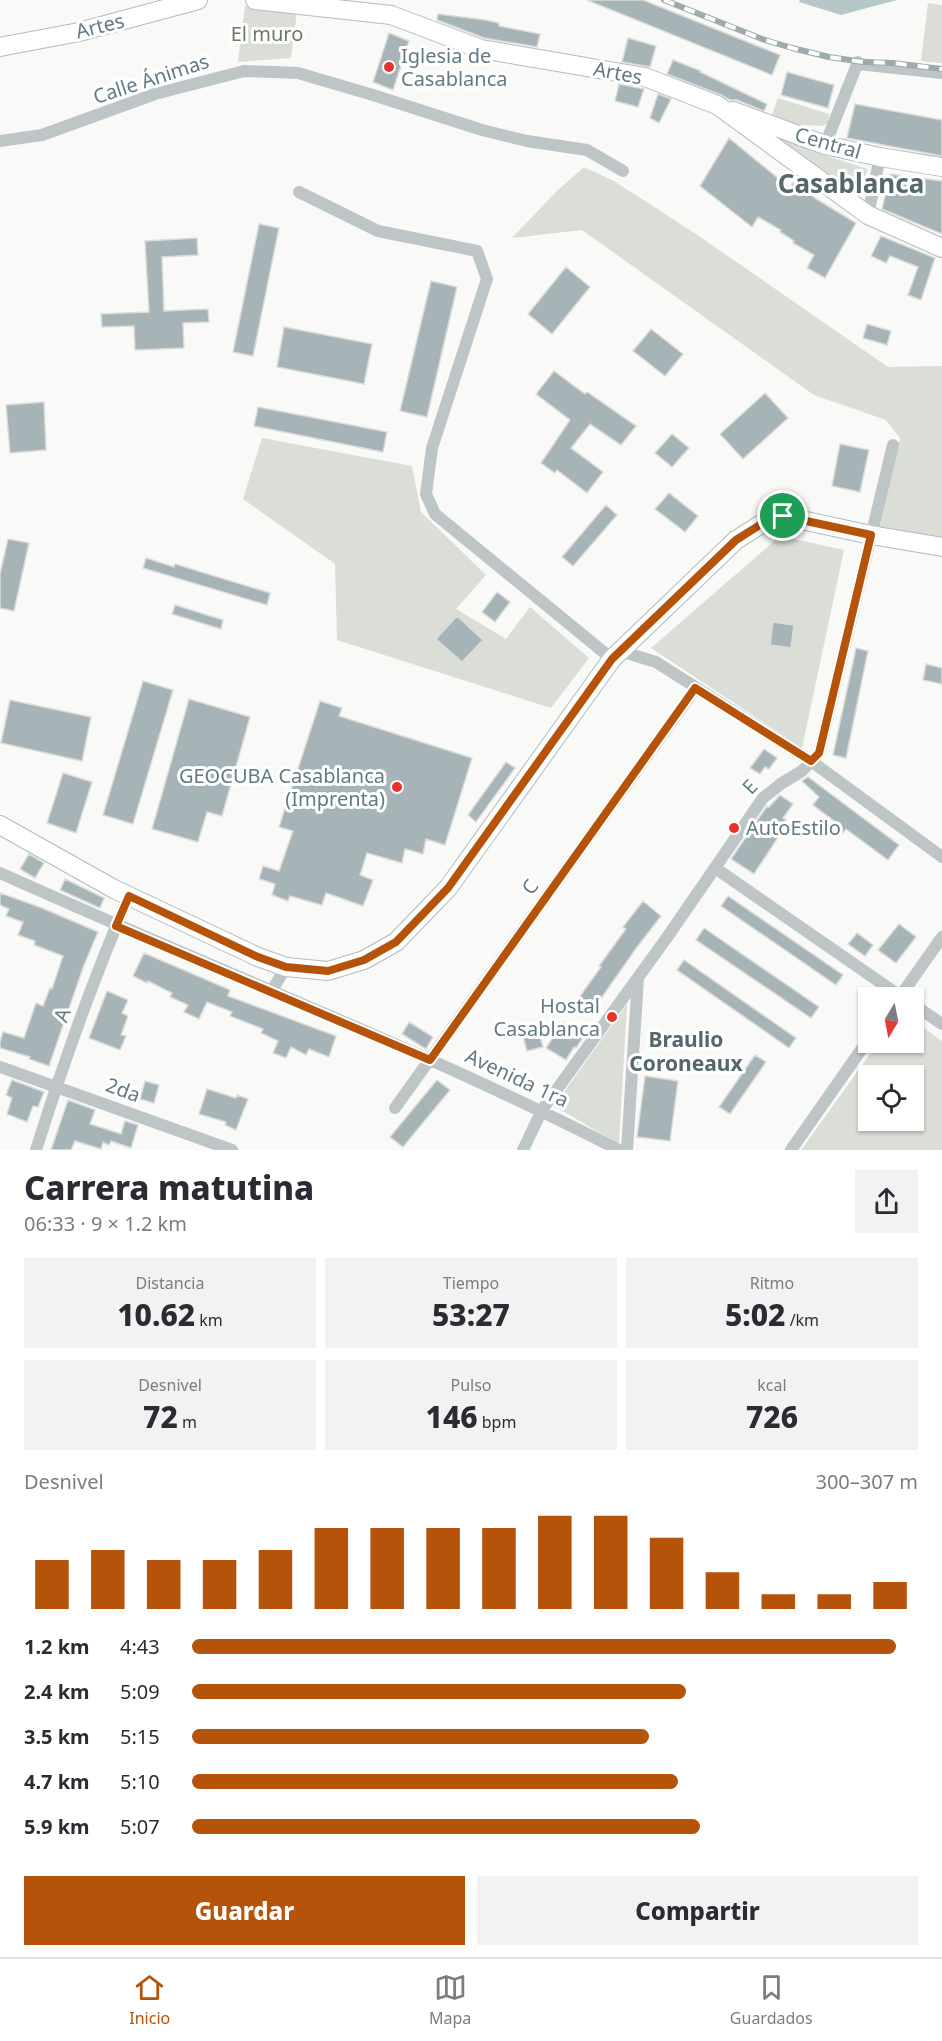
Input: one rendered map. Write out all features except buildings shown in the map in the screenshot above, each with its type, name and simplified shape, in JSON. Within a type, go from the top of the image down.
[{"type":"main road","name":"Artes","points":[[0,47],[79,32],[198,0]]},
{"type":"main road","name":"Artes","points":[[255,0],[391,15],[480,49],[645,77],[717,105],[746,129],[868,215],[942,248]]},
{"type":"main road","name":"Central","points":[[717,105],[825,145],[880,158],[942,166]]},
{"type":"main road","points":[[0,825],[129,896],[258,957],[286,967],[328,971],[364,960],[396,942],[448,888],[616,655],[736,540],[771,518],[783,516],[871,535],[942,547]]},
{"type":"street","points":[[825,145],[858,63],[942,73]]},
{"type":"street","name":"Calle Ánimas","points":[[0,141],[42,135],[155,94],[244,71],[298,73],[482,130],[527,141],[587,150],[623,171]]},
{"type":"street","points":[[868,215],[880,158]]},
{"type":"street","points":[[299,192],[378,231],[477,251],[487,279],[432,448],[426,494],[435,514],[616,655],[656,662],[811,761],[942,857]]},
{"type":"street","name":"E","points":[[523,1150],[542,1110],[763,798],[802,771],[819,753],[893,445]]},
{"type":"street","name":"C","points":[[395,1108],[695,688]]},
{"type":"street","points":[[715,868],[887,987]]},
{"type":"street","name":"Avenida 1ra","points":[[0,873],[116,926],[542,1110],[620,1150]]},
{"type":"street","name":"A","points":[[36,1150],[56,1087],[129,896]]},
{"type":"street","points":[[908,987],[942,937]]},
{"type":"street","points":[[271,992],[286,967]]},
{"type":"street","points":[[627,1150],[639,976]]},
{"type":"street","points":[[924,1012],[942,1024]]},
{"type":"street","points":[[791,1150],[859,1053]]},
{"type":"street","name":"2da","points":[[0,1067],[232,1150]]},
{"type":"green space","points":[[928,3],[942,5],[942,63],[921,61]]},
{"type":"green space","name":"El muro","points":[[245,6],[297,12],[291,58],[238,62]]},
{"type":"green space","points":[[778,98],[829,114],[828,123],[822,126],[769,123]]},
{"type":"green space","points":[[759,127],[811,151],[868,169],[857,197]]},
{"type":"green space","points":[[584,167],[614,181],[696,234],[888,367],[942,366],[942,540],[879,529],[900,438],[886,420],[814,395],[582,230],[512,238],[556,192]]},
{"type":"green space","points":[[262,438],[412,466],[421,512],[486,575],[456,609],[506,639],[530,607],[589,658],[551,708],[337,640],[335,564],[243,499]]},
{"type":"green space","points":[[780,536],[844,550],[802,748],[651,648]]},
{"type":"green space","points":[[627,1004],[619,1144],[554,1106]]},
{"type":"green space","points":[[924,1028],[942,1041],[942,1150],[801,1150],[858,1071],[858,1131],[924,1131],[924,1065],[862,1065],[871,1053],[924,1053]]},
{"type":"shaded area","points":[[800,0],[897,0],[841,15],[799,2]]},
{"type":"railway","points":[[664,0],[762,39],[792,48],[863,62],[942,69]]},
{"type":"place","name":"Iglesia de Casablanca","points":[[389,67]]},
{"type":"place","name":"GEOCUBA Casablanca (Imprenta)","points":[[397,787]]},
{"type":"place","name":"AutoEstilo","points":[[734,828]]},
{"type":"place","name":"Hostal Casablanca","points":[[612,1017]]},
{"type":"district","name":"Casablanca","points":[[851,184]]},
{"type":"district","name":"Braulio Coroneaux","points":[[686,1052]]},
{"type":"route","points":[[783,516],[871,535],[819,753],[811,761],[695,688],[430,1060],[116,926],[129,896],[258,957],[286,967],[328,971],[364,960],[396,942],[448,888],[612,659],[736,540],[771,518],[783,516]]}]
